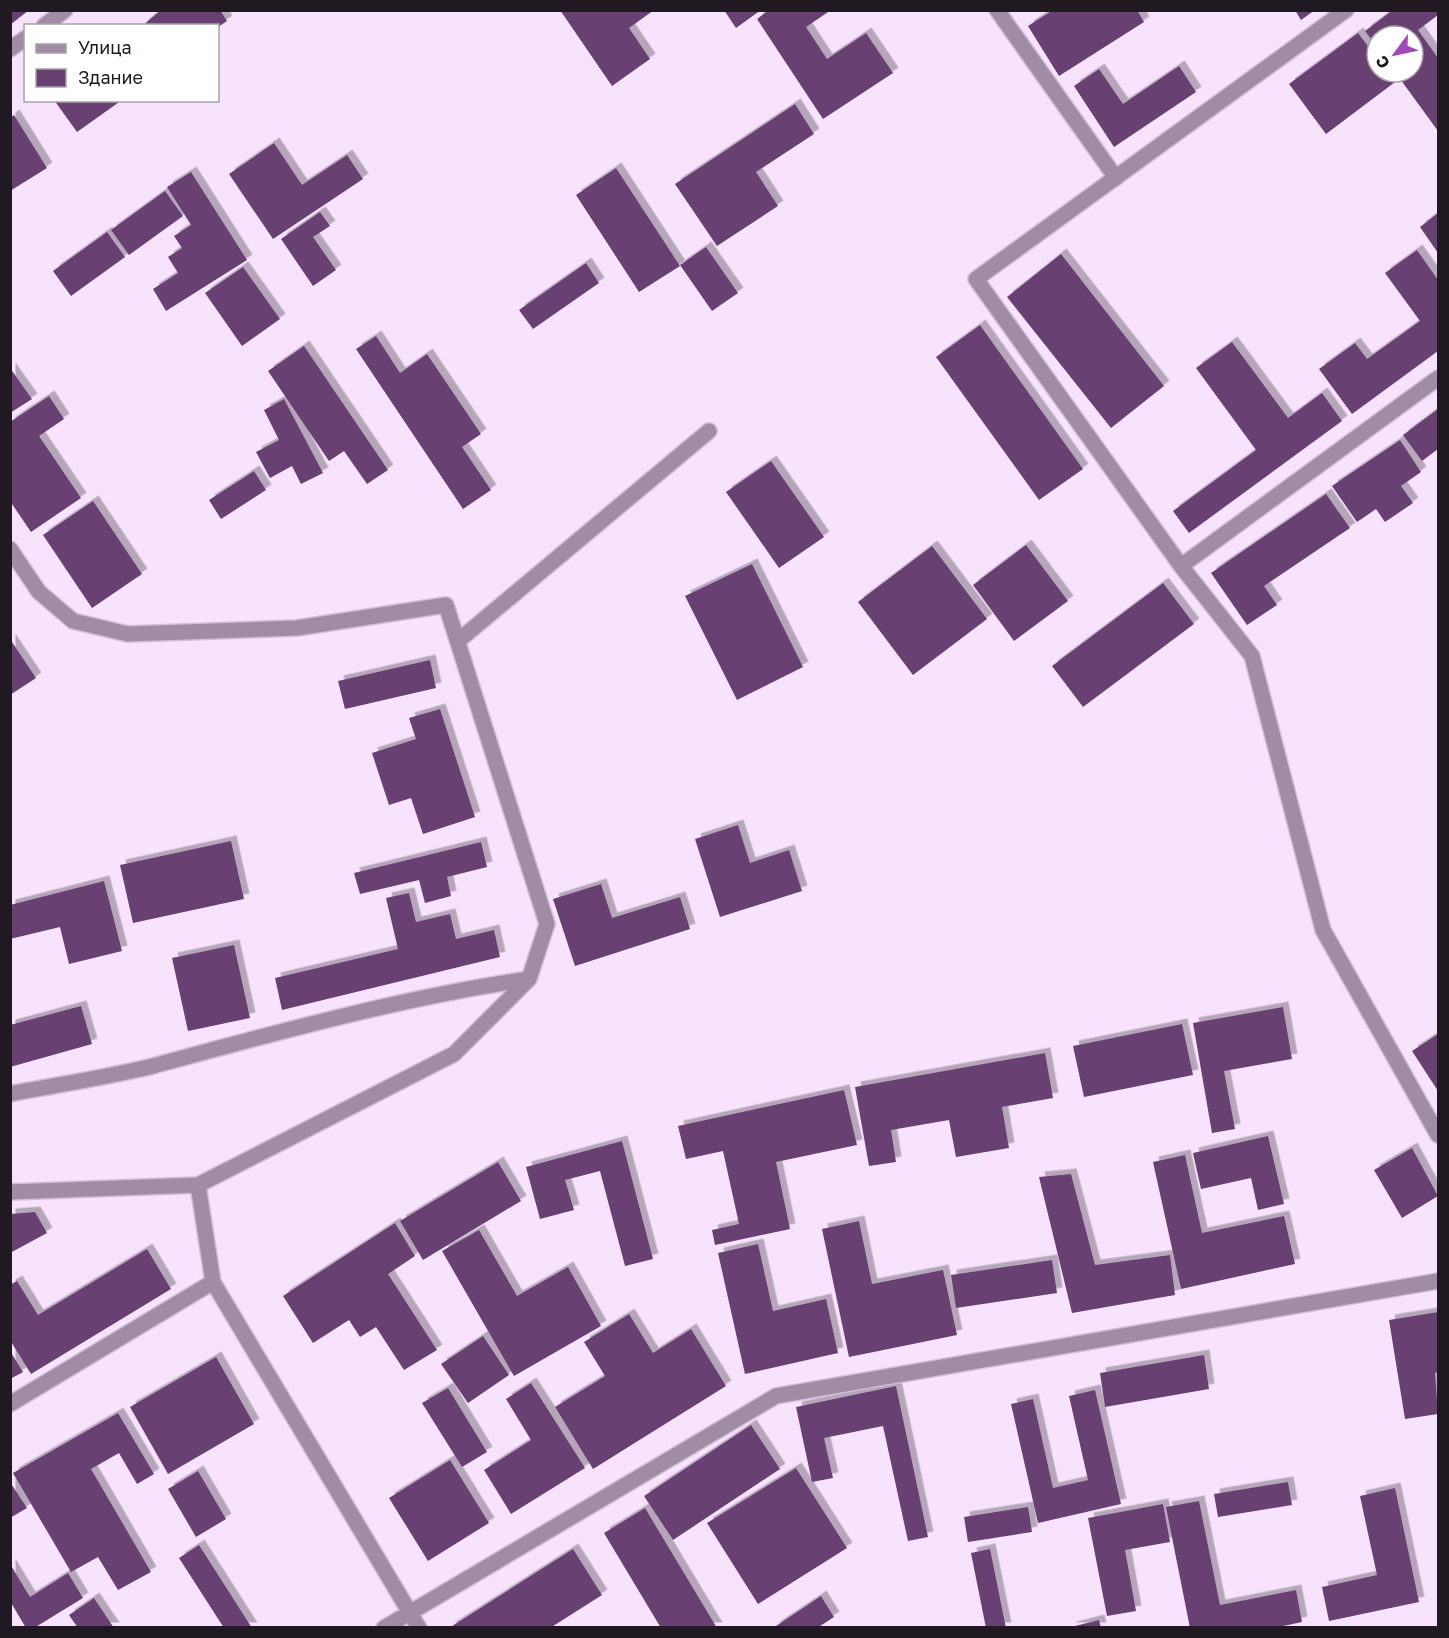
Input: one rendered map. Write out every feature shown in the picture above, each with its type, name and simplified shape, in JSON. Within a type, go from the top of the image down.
[{"type":"street","points":[[47,24],[65,10]]},
{"type":"street","points":[[997,10],[1116,178]]},
{"type":"street","points":[[1346,10],[976,279],[1181,566],[1252,656],[1323,930],[1438,1135]]},
{"type":"street","points":[[10,49],[24,39]]},
{"type":"street","points":[[1181,566],[1438,378]]},
{"type":"street","points":[[458,641],[709,431]]},
{"type":"street","points":[[10,549],[39,592],[73,621],[128,634],[297,628],[446,605],[547,924],[529,979],[454,1054],[198,1185],[10,1192]]},
{"type":"street","points":[[10,1094],[146,1067],[230,1043],[451,990],[529,979]]},
{"type":"street","points":[[198,1185],[213,1282],[418,1628]]},
{"type":"street","points":[[384,1628],[776,1396],[1438,1281]]},
{"type":"street","points":[[10,1404],[213,1282]]},
{"type":"building","points":[[10,10],[29,10],[10,25]]},
{"type":"building","points":[[161,10],[220,10],[227,21],[219,26],[219,24],[144,24]]},
{"type":"building","points":[[560,10],[654,10],[629,28],[650,59],[612,86]]},
{"type":"building","points":[[724,10],[761,10],[736,28]]},
{"type":"building","points":[[769,10],[831,10],[806,27],[827,59],[866,33],[893,73],[823,119],[757,19]]},
{"type":"building","points":[[1053,10],[1137,10],[1144,22],[1059,76],[1028,26]]},
{"type":"building","points":[[1295,10],[1315,10],[1301,20]]},
{"type":"building","points":[[1393,10],[1438,10],[1438,15],[1425,25],[1374,24]]},
{"type":"building","points":[[1358,33],[1365,42],[1365,84],[1392,84],[1326,134],[1289,84]]},
{"type":"building","points":[[1425,40],[1438,58],[1438,131],[1404,84],[1425,84]]},
{"type":"building","points":[[1179,66],[1196,92],[1114,147],[1074,86],[1099,69],[1123,104]]},
{"type":"building","points":[[55,102],[119,102],[77,132]]},
{"type":"building","points":[[795,104],[814,134],[756,172],[778,206],[717,246],[675,184]]},
{"type":"building","points":[[14,115],[47,168],[10,191],[10,118]]},
{"type":"building","points":[[274,143],[302,185],[347,155],[363,179],[273,239],[229,174]]},
{"type":"building","points":[[616,168],[680,266],[639,292],[576,195]]},
{"type":"building","points":[[191,172],[247,260],[166,311],[153,289],[178,273],[168,257],[182,248],[174,236],[191,225],[167,187]]},
{"type":"building","points":[[165,191],[183,216],[129,255],[111,230]]},
{"type":"building","points":[[320,212],[330,226],[313,237],[336,270],[313,286],[281,239]]},
{"type":"building","points":[[1438,213],[1438,253],[1420,227]]},
{"type":"building","points":[[107,232],[125,257],[71,296],[53,271]]},
{"type":"building","points":[[706,247],[738,293],[712,311],[680,265]]},
{"type":"building","points":[[1417,250],[1438,280],[1438,351],[1352,414],[1319,369],[1355,343],[1367,359],[1420,321],[1385,273]]},
{"type":"building","points":[[1061,254],[1164,386],[1111,428],[1007,297]]},
{"type":"building","points":[[586,263],[599,283],[533,329],[519,310]]},
{"type":"building","points":[[243,267],[280,319],[242,346],[205,293]]},
{"type":"building","points":[[980,325],[1083,469],[1039,500],[936,357]]},
{"type":"building","points":[[376,336],[400,373],[427,354],[481,434],[462,447],[491,490],[463,509],[356,349]]},
{"type":"building","points":[[1232,342],[1288,418],[1322,393],[1342,421],[1189,533],[1173,511],[1256,450],[1196,368]]},
{"type":"building","points":[[304,346],[388,470],[367,484],[344,451],[329,461],[268,371]]},
{"type":"building","points":[[10,368],[32,399],[10,413]]},
{"type":"building","points":[[49,396],[64,419],[39,436],[81,498],[31,532],[10,501],[10,422]]},
{"type":"building","points":[[284,399],[323,473],[301,484],[292,466],[270,478],[256,452],[279,440],[264,410]]},
{"type":"building","points":[[1438,409],[1438,449],[1422,461],[1403,435]]},
{"type":"building","points":[[1400,440],[1421,472],[1401,486],[1413,503],[1385,522],[1376,509],[1357,522],[1332,486]]},
{"type":"building","points":[[771,461],[824,537],[779,568],[726,492]]},
{"type":"building","points":[[254,471],[266,490],[221,519],[209,500]]},
{"type":"building","points":[[1326,494],[1350,528],[1264,586],[1277,605],[1247,625],[1211,573]]},
{"type":"building","points":[[93,501],[142,574],[92,608],[43,535]]},
{"type":"building","points":[[1026,545],[1068,601],[1014,641],[973,585]]},
{"type":"building","points":[[932,546],[987,619],[913,675],[858,602]]},
{"type":"building","points":[[752,564],[803,667],[737,700],[685,596]]},
{"type":"building","points":[[1163,583],[1194,624],[1083,707],[1052,666]]},
{"type":"building","points":[[10,639],[36,678],[10,695]]},
{"type":"building","points":[[430,660],[436,688],[345,709],[338,681]]},
{"type":"building","points":[[440,709],[475,817],[423,834],[411,798],[389,805],[372,753],[416,739],[409,718]]},
{"type":"building","points":[[738,825],[750,863],[789,850],[802,891],[720,917],[695,839]]},
{"type":"building","points":[[231,841],[244,899],[133,923],[120,865]]},
{"type":"building","points":[[481,842],[487,867],[447,877],[451,896],[425,903],[419,880],[360,894],[354,873]]},
{"type":"building","points":[[104,881],[122,951],[69,964],[60,927],[10,939],[10,905]]},
{"type":"building","points":[[601,884],[612,918],[680,897],[690,929],[575,966],[553,899]]},
{"type":"building","points":[[409,893],[416,922],[450,914],[456,939],[494,930],[500,957],[282,1010],[275,978],[398,949],[386,898]]},
{"type":"building","points":[[234,945],[250,1018],[188,1031],[172,958]]},
{"type":"building","points":[[81,1006],[92,1044],[10,1067],[10,1025]]},
{"type":"building","points":[[1283,1007],[1292,1059],[1224,1071],[1235,1129],[1212,1133],[1193,1023]]},
{"type":"building","points":[[1182,1024],[1193,1075],[1084,1097],[1073,1046]]},
{"type":"building","points":[[1438,1034],[1438,1091],[1412,1051]]},
{"type":"building","points":[[1045,1053],[1053,1098],[1002,1107],[1009,1148],[956,1157],[949,1120],[891,1130],[896,1162],[869,1166],[855,1087]]},
{"type":"building","points":[[844,1090],[857,1145],[776,1162],[790,1229],[715,1245],[712,1230],[739,1224],[723,1151],[686,1159],[678,1126]]},
{"type":"building","points":[[1268,1136],[1284,1204],[1258,1210],[1251,1178],[1201,1189],[1193,1153]]},
{"type":"building","points":[[622,1141],[653,1259],[625,1266],[600,1171],[565,1180],[574,1210],[540,1219],[526,1167]]},
{"type":"building","points":[[1412,1148],[1438,1196],[1402,1218],[1374,1170]]},
{"type":"building","points":[[1185,1155],[1202,1233],[1284,1216],[1295,1264],[1181,1289],[1153,1162]]},
{"type":"building","points":[[498,1162],[521,1201],[423,1260],[400,1221]]},
{"type":"building","points":[[1071,1174],[1095,1265],[1170,1255],[1175,1295],[1072,1313],[1039,1177]]},
{"type":"building","points":[[35,1212],[47,1233],[10,1253],[10,1214]]},
{"type":"building","points":[[859,1221],[872,1284],[943,1270],[957,1335],[849,1357],[822,1229]]},
{"type":"building","points":[[395,1223],[415,1256],[388,1274],[437,1350],[404,1370],[376,1327],[360,1337],[349,1320],[313,1343],[283,1296]]},
{"type":"building","points":[[479,1230],[517,1296],[568,1267],[601,1326],[514,1376],[442,1251]]},
{"type":"building","points":[[758,1244],[773,1311],[826,1299],[838,1353],[745,1374],[718,1253]]},
{"type":"building","points":[[147,1249],[171,1289],[31,1374],[10,1340],[10,1285],[17,1281],[38,1315]]},
{"type":"building","points":[[1052,1260],[1057,1293],[956,1308],[951,1275]]},
{"type":"building","points":[[1438,1312],[1438,1372],[1435,1373],[1438,1414],[1405,1419],[1389,1320]]},
{"type":"building","points":[[629,1314],[653,1353],[691,1329],[726,1386],[593,1469],[555,1407],[605,1376],[584,1342]]},
{"type":"building","points":[[483,1336],[509,1375],[468,1403],[441,1364]]},
{"type":"building","points":[[10,1351],[23,1372],[10,1379]]},
{"type":"building","points":[[1204,1355],[1209,1389],[1105,1407],[1100,1373]]},
{"type":"building","points":[[216,1357],[254,1424],[168,1474],[130,1407]]},
{"type":"building","points":[[531,1383],[585,1468],[511,1514],[484,1470],[531,1440],[506,1399]]},
{"type":"building","points":[[896,1386],[928,1537],[908,1541],[883,1426],[824,1438],[833,1478],[812,1482],[796,1407]]},
{"type":"building","points":[[448,1388],[487,1452],[462,1467],[422,1403]]},
{"type":"building","points":[[1095,1390],[1121,1504],[1038,1523],[1011,1404],[1033,1399],[1053,1488],[1088,1480],[1069,1396]]},
{"type":"building","points":[[118,1413],[154,1474],[137,1484],[119,1453],[91,1469],[151,1572],[118,1590],[98,1557],[71,1572],[13,1473]]},
{"type":"building","points":[[751,1425],[780,1469],[673,1540],[644,1496]]},
{"type":"building","points":[[450,1460],[489,1523],[428,1561],[389,1498]]},
{"type":"building","points":[[796,1468],[847,1548],[758,1604],[707,1523]]},
{"type":"building","points":[[198,1471],[226,1519],[196,1537],[168,1489]]},
{"type":"building","points":[[10,1482],[27,1508],[10,1518]]},
{"type":"building","points":[[1288,1482],[1292,1505],[1218,1517],[1214,1494]]},
{"type":"building","points":[[1395,1488],[1419,1602],[1329,1621],[1322,1587],[1377,1575],[1360,1496]]},
{"type":"building","points":[[1199,1501],[1220,1605],[1296,1590],[1302,1622],[1274,1628],[1190,1628],[1166,1507]]},
{"type":"building","points":[[1163,1504],[1170,1542],[1125,1550],[1136,1611],[1107,1616],[1088,1518]]},
{"type":"building","points":[[1028,1507],[1032,1532],[968,1542],[964,1517]]},
{"type":"building","points":[[645,1508],[717,1628],[661,1628],[604,1533]]},
{"type":"building","points":[[199,1545],[252,1628],[224,1628],[179,1558]]},
{"type":"building","points":[[573,1549],[602,1595],[550,1628],[449,1628]]},
{"type":"building","points":[[990,1549],[1006,1628],[986,1628],[971,1553]]},
{"type":"building","points":[[10,1564],[30,1597],[68,1573],[83,1598],[34,1628],[26,1628],[10,1601]]},
{"type":"building","points":[[821,1596],[834,1617],[817,1628],[773,1628]]},
{"type":"building","points":[[94,1598],[114,1628],[78,1628],[69,1615]]},
{"type":"building","points":[[1099,1620],[1101,1628],[1071,1628],[1071,1627]]}]
